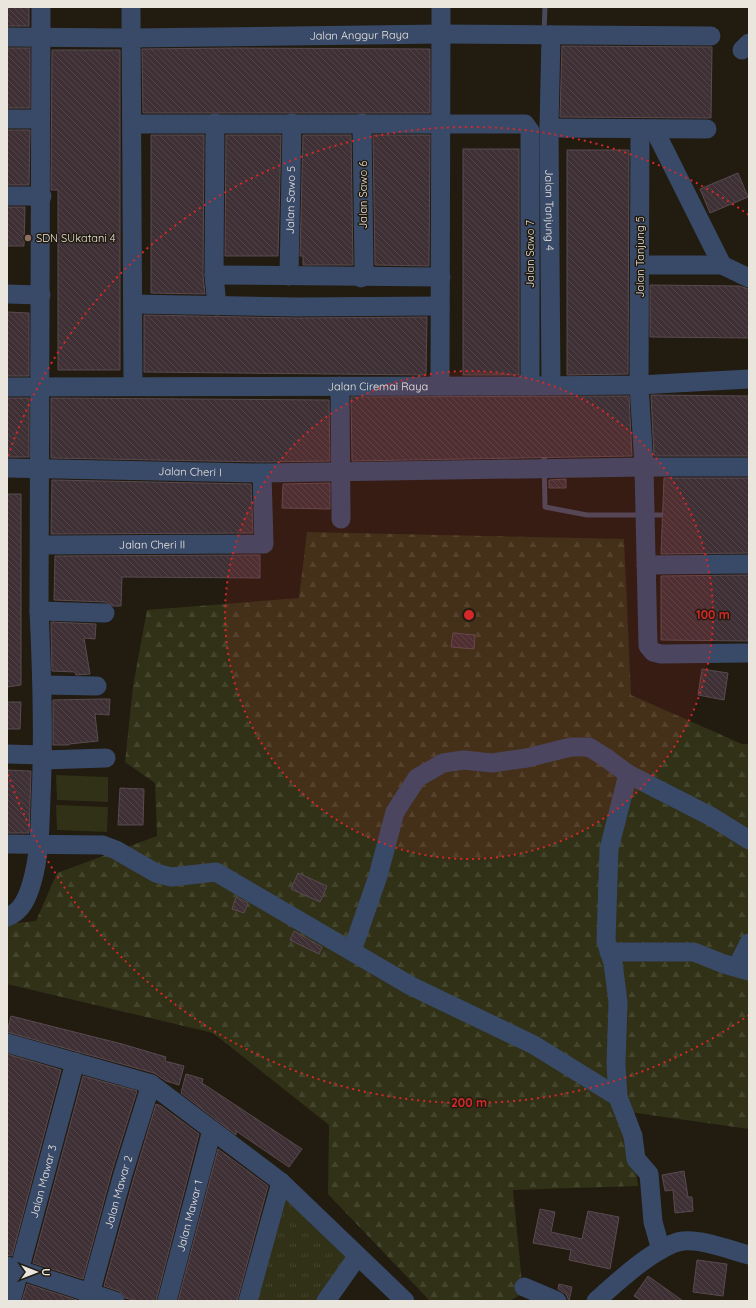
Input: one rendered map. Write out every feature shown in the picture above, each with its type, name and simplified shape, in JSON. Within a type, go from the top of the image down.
[{"type":"street","points":[[7,918],[13,915],[22,906],[32,881],[39,844],[43,758],[43,685],[39,611],[42,196],[40,119],[42,37],[41,7]]},
{"type":"street","points":[[131,7],[134,304],[133,386]]},
{"type":"street","points":[[440,386],[441,7]]},
{"type":"street","name":"Jalan Anggur Raya","points":[[7,37],[131,38],[440,34],[711,36]]},
{"type":"street","name":"Jalan Tanjung 4","points":[[541,386],[549,128],[544,35]]},
{"type":"street","points":[[7,119],[40,119]]},
{"type":"street","points":[[215,123],[214,275],[217,306]]},
{"type":"street","name":"Jalan Sawo 5","points":[[289,276],[292,123]]},
{"type":"street","name":"Jalan Sawo 6","points":[[362,123],[362,273]]},
{"type":"street","points":[[133,124],[441,123]]},
{"type":"street","name":"Jalan Sawo 7","points":[[441,123],[525,124],[530,131],[541,386]]},
{"type":"street","points":[[549,128],[707,129]]},
{"type":"street","points":[[647,129],[722,265]]},
{"type":"street","name":"Jalan Tanjung 5","points":[[647,129],[640,265],[639,385],[644,467],[647,639],[650,650],[661,654],[749,654]]},
{"type":"street","points":[[7,196],[42,196]]},
{"type":"street","points":[[640,265],[722,265],[749,278]]},
{"type":"street","points":[[214,275],[289,276],[362,273],[441,277]]},
{"type":"street","points":[[7,294],[41,295]]},
{"type":"street","points":[[134,304],[296,307],[440,306]]},
{"type":"street","name":"Jalan Ciremai Raya","points":[[7,387],[639,385],[749,379]]},
{"type":"street","points":[[340,386],[341,519]]},
{"type":"street","name":"Jalan Cheri I","points":[[7,468],[262,473],[644,467],[749,467]]},
{"type":"street","name":"Jalan Cheri II","points":[[40,545],[264,544],[262,473]]},
{"type":"street","points":[[646,565],[749,564]]},
{"type":"street","points":[[39,611],[105,613]]},
{"type":"street","points":[[43,685],[96,686]]},
{"type":"street","points":[[352,951],[378,876],[394,812],[418,778],[443,763],[464,760],[492,763],[527,758],[571,747],[589,748],[605,757],[628,774],[712,817],[749,840]]},
{"type":"street","points":[[7,754],[43,758],[106,758]]},
{"type":"street","points":[[628,774],[610,849],[605,930],[606,942],[613,963],[618,1002],[616,1064],[618,1097],[633,1136],[636,1159],[649,1174],[653,1222],[661,1250]]},
{"type":"street","points":[[7,844],[103,845],[116,850],[156,873],[171,877],[216,872],[440,1001],[534,1045],[618,1097]]},
{"type":"street","points":[[609,952],[694,952],[743,969],[749,943]]},
{"type":"street","points":[[7,1043],[151,1084],[281,1182],[330,1228],[357,1257],[405,1301]]},
{"type":"street","name":"Jalan Mawar 3","points":[[11,1301],[13,1267],[75,1062]]},
{"type":"street","name":"Jalan Mawar 2","points":[[89,1297],[123,1174],[151,1084]]},
{"type":"street","name":"Jalan Mawar 1","points":[[167,1301],[212,1130]]},
{"type":"street","points":[[248,1301],[281,1182]]},
{"type":"street","points":[[596,1301],[661,1250],[675,1242],[685,1241],[749,1255]]},
{"type":"street","points":[[326,1301],[357,1257]]},
{"type":"street","points":[[13,1267],[89,1297],[115,1301]]},
{"type":"street","points":[[524,1287],[557,1301]]},
{"type":"green space","points":[[307,532],[624,539],[631,695],[742,744],[749,744],[749,1129],[629,1112],[638,1186],[513,1190],[523,1293],[510,1301],[430,1301],[328,1194],[329,1125],[213,1033],[7,984],[7,924],[36,921],[57,873],[157,836],[155,783],[125,762],[133,686],[147,610],[299,598]]},
{"type":"green space","points":[[56,775],[108,777],[108,802],[57,800]]},
{"type":"green space","points":[[56,805],[108,807],[107,832],[57,830]]},
{"type":"green space","points":[[281,1182],[357,1257],[326,1301],[248,1301]]},
{"type":"building","points":[[7,7],[29,7],[29,26],[7,26]]},
{"type":"building","points":[[562,46],[712,47],[711,118],[560,117]]},
{"type":"building","points":[[7,48],[30,48],[30,108],[7,108]]},
{"type":"building","points":[[142,49],[430,49],[430,113],[143,113]]},
{"type":"building","points":[[52,50],[120,50],[120,370],[58,370],[58,190],[51,190]]},
{"type":"building","points":[[7,130],[30,130],[29,185],[7,185]]},
{"type":"building","points":[[151,135],[204,135],[203,275],[205,294],[151,293]]},
{"type":"building","points":[[226,135],[281,135],[278,256],[225,256]]},
{"type":"building","points":[[303,135],[351,135],[353,265],[303,265],[303,256],[300,256]]},
{"type":"building","points":[[373,135],[430,135],[429,266],[375,265]]},
{"type":"building","points":[[463,149],[519,149],[519,375],[463,375]]},
{"type":"building","points":[[567,150],[629,150],[628,374],[567,375]]},
{"type":"building","points":[[738,173],[748,197],[710,213],[700,189]]},
{"type":"building","points":[[7,207],[25,207],[24,246],[7,246]]},
{"type":"building","points":[[650,285],[739,286],[749,289],[749,338],[650,337]]},
{"type":"building","points":[[7,312],[29,313],[29,376],[7,376]]},
{"type":"building","points":[[144,315],[296,318],[427,317],[426,375],[144,372]]},
{"type":"building","points":[[651,395],[749,396],[749,456],[654,456]]},
{"type":"building","points":[[629,396],[632,456],[352,461],[351,397]]},
{"type":"building","points":[[7,398],[29,398],[29,457],[7,457]]},
{"type":"building","points":[[51,398],[329,400],[330,461],[262,462],[51,458]]},
{"type":"building","points":[[664,478],[749,478],[749,553],[661,554]]},
{"type":"building","points":[[566,479],[566,488],[549,488],[549,480]]},
{"type":"building","points":[[52,480],[251,484],[253,533],[51,534]]},
{"type":"building","points":[[330,483],[330,509],[282,508],[283,484]]},
{"type":"building","points":[[7,494],[21,494],[21,685],[7,687]]},
{"type":"building","points":[[260,555],[260,578],[122,577],[121,606],[113,606],[105,602],[54,600],[55,556]]},
{"type":"building","points":[[749,575],[749,641],[661,640],[661,576]]},
{"type":"building","points":[[51,622],[96,624],[95,639],[84,638],[90,674],[76,675],[75,672],[52,671]]},
{"type":"building","points":[[453,633],[475,635],[474,649],[451,647]]},
{"type":"building","points":[[702,669],[728,673],[724,700],[698,695]]},
{"type":"building","points":[[110,699],[109,715],[95,714],[98,741],[69,745],[53,745],[53,700]]},
{"type":"building","points":[[7,702],[21,702],[20,729],[7,729]]},
{"type":"building","points":[[7,770],[31,771],[29,833],[7,833]]},
{"type":"building","points":[[120,788],[144,789],[143,825],[118,825]]},
{"type":"building","points":[[298,873],[327,886],[320,902],[291,889]]},
{"type":"building","points":[[236,897],[248,903],[244,913],[232,909]]},
{"type":"building","points":[[294,931],[322,947],[319,954],[290,940]]},
{"type":"building","points":[[11,1016],[122,1044],[166,1057],[165,1061],[184,1066],[179,1085],[166,1081],[154,1073],[7,1032]]},
{"type":"building","points":[[7,1054],[61,1070],[12,1256],[7,1255]]},
{"type":"building","points":[[186,1074],[203,1079],[202,1083],[302,1149],[289,1167],[236,1131],[236,1135],[181,1093]]},
{"type":"building","points":[[83,1076],[137,1091],[112,1171],[83,1279],[33,1263]]},
{"type":"building","points":[[156,1104],[161,1106],[199,1134],[156,1301],[139,1301],[125,1298],[119,1291],[104,1286]]},
{"type":"building","points":[[218,1149],[268,1186],[237,1301],[178,1301]]},
{"type":"building","points":[[684,1171],[688,1197],[692,1197],[693,1211],[675,1213],[673,1190],[665,1191],[662,1175]]},
{"type":"building","points":[[540,1209],[555,1212],[551,1232],[582,1239],[588,1211],[619,1217],[610,1269],[569,1260],[571,1250],[533,1243]]},
{"type":"building","points":[[697,1260],[727,1264],[723,1296],[693,1292]]},
{"type":"building","points":[[648,1276],[683,1301],[642,1301],[634,1296]]},
{"type":"building","points":[[27,1284],[77,1300],[77,1301],[22,1301]]},
{"type":"building","points":[[559,1284],[572,1287],[569,1301],[566,1294],[558,1289]]},
{"type":"waterway","points":[[544,32],[545,7]]},
{"type":"waterway","points":[[544,452],[545,507],[587,515],[641,515]]},
{"type":"waterway","points":[[649,515],[669,515]]},
{"type":"place","name":"SDN SUkatani 4","points":[[28,238]]}]
